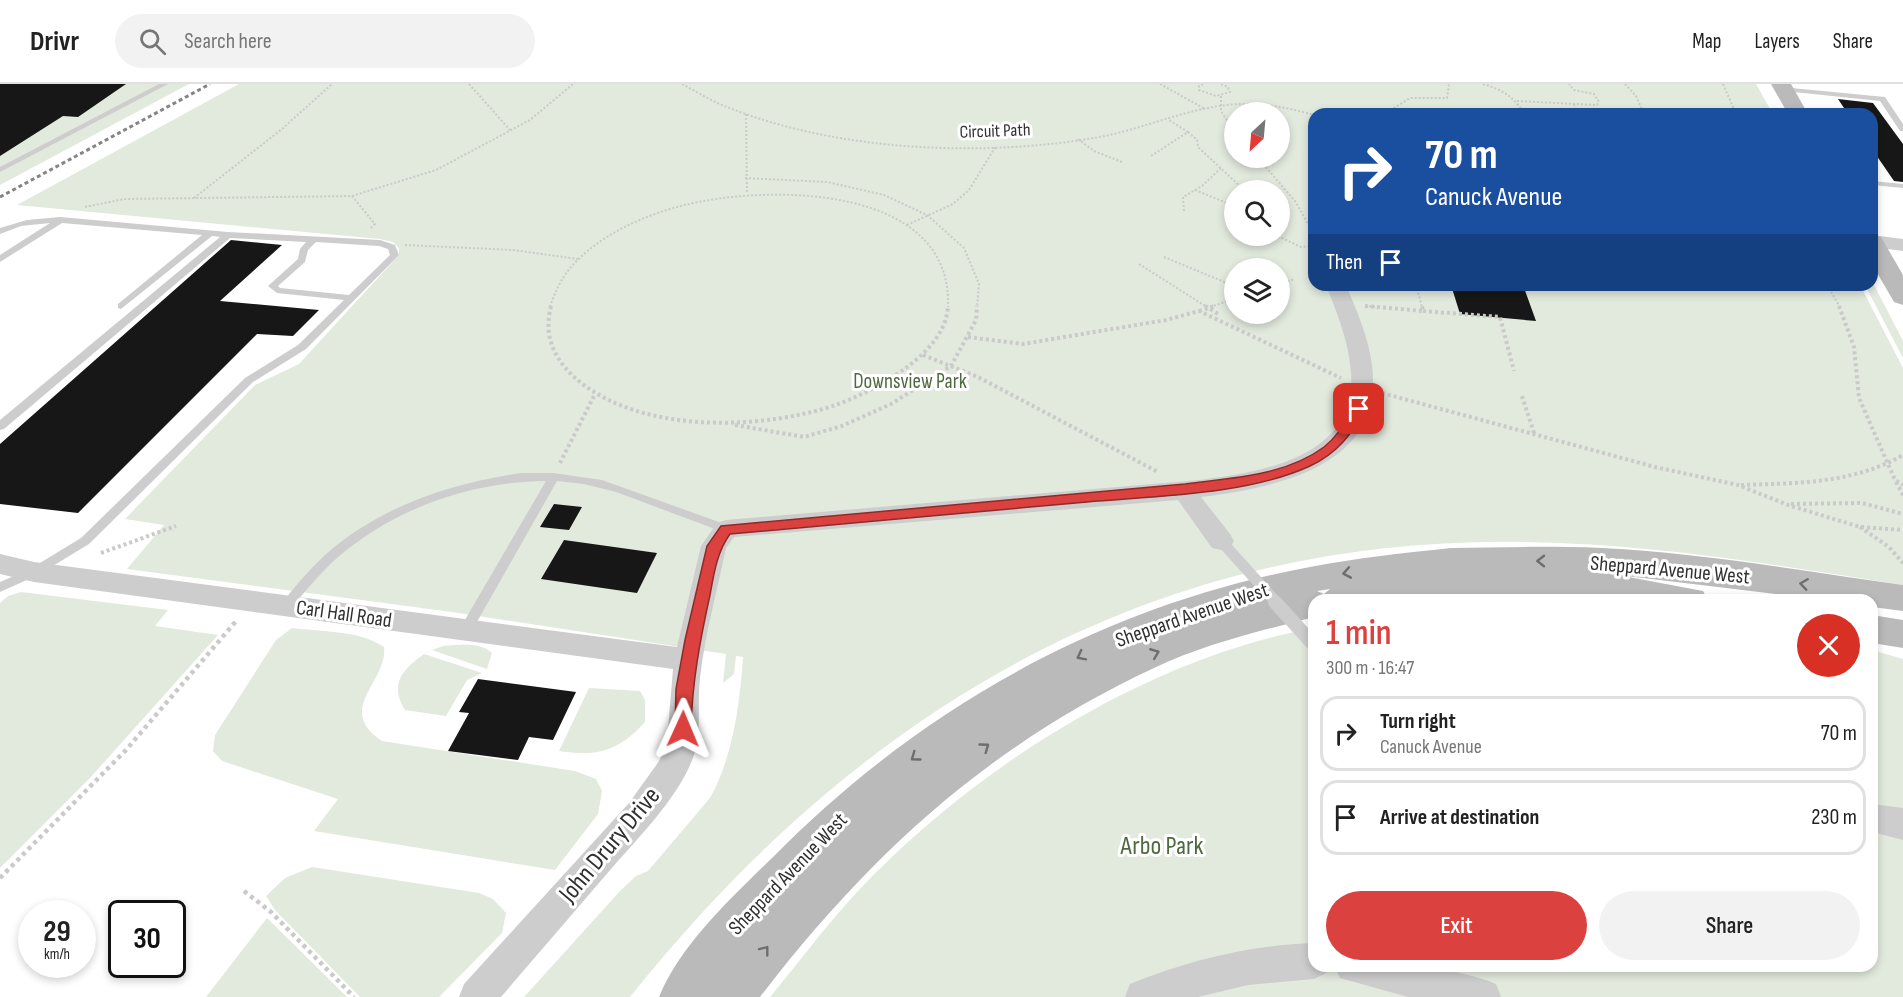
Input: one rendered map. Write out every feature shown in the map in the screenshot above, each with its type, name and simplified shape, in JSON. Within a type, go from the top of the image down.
[{"type":"main road","points":[[1782,86],[1795,108]]},
{"type":"main road","points":[[1878,253],[1903,297]]},
{"type":"main road","name":"Sheppard Avenue West","points":[[682,997],[726,938],[810,850],[861,800],[913,757],[999,699],[1086,653],[1195,609],[1278,585],[1364,570],[1452,561],[1599,561],[1695,570],[1873,594]]},
{"type":"main road","name":"Sheppard Avenue West","points":[[1384,594],[1501,585],[1607,586],[1655,594]]},
{"type":"main road","name":"Sheppard Avenue West","points":[[1878,595],[1903,598]]},
{"type":"main road","name":"Sheppard Avenue West","points":[[731,997],[767,947],[889,819],[1022,720],[1114,670],[1206,633],[1308,606]]},
{"type":"main road","points":[[1878,630],[1903,634]]},
{"type":"street","points":[[1878,243],[1903,245]]},
{"type":"street","points":[[726,529],[1185,489],[1273,475],[1305,463],[1329,450],[1349,428],[1359,409],[1363,387],[1355,334],[1338,291]]},
{"type":"street","points":[[1185,489],[1192,504],[1221,541]]},
{"type":"street","name":"John Drury Drive","points":[[477,997],[633,821],[668,774],[679,754],[688,660],[714,546],[726,529]]},
{"type":"street","name":"Carl Hall Road","points":[[0,564],[34,572],[688,660]]},
{"type":"street","points":[[1878,819],[1901,822],[1903,825]]},
{"type":"street","points":[[1143,997],[1207,975],[1234,969],[1308,962]]},
{"type":"street","points":[[1384,972],[1428,985],[1458,989],[1483,997]]},
{"type":"lane","points":[[0,170],[164,84]]},
{"type":"lane","points":[[1782,86],[1882,99],[1903,129]]},
{"type":"lane","points":[[1878,184],[1903,186]]},
{"type":"lane","points":[[0,231],[9,226],[27,222],[60,220],[228,235],[384,245],[392,247],[394,255],[302,347],[249,380],[85,541],[34,572],[0,587]]},
{"type":"lane","points":[[0,259],[60,220]]},
{"type":"lane","points":[[121,306],[210,233]]},
{"type":"lane","points":[[0,426],[228,235]]},
{"type":"lane","points":[[314,239],[304,249],[303,260],[273,286],[277,290],[351,298]]},
{"type":"lane","points":[[286,606],[341,548],[375,525],[424,500],[521,477],[584,480],[639,495],[698,522],[726,529]]},
{"type":"lane","points":[[465,630],[553,478]]},
{"type":"lane","points":[[1221,541],[1308,638]]},
{"type":"path","points":[[194,198],[242,163],[299,116],[332,84]]},
{"type":"path","points":[[469,84],[510,130]]},
{"type":"path","points":[[60,220],[82,208],[124,199],[352,195],[370,192],[436,170],[530,120],[573,84]]},
{"type":"path","name":"Circuit Path","points":[[682,84],[696,93],[746,114],[800,129],[879,142],[996,146],[1078,140],[1132,130],[1220,106],[1272,106],[1308,114]]},
{"type":"path","points":[[1160,84],[1205,110]]},
{"type":"path","points":[[1203,84],[1198,88],[1201,92],[1221,96],[1230,92],[1228,87],[1221,84]]},
{"type":"path","points":[[1391,108],[1400,99],[1411,97],[1447,98],[1449,84]]},
{"type":"path","points":[[1483,84],[1495,87],[1517,101],[1521,108]]},
{"type":"path","points":[[1517,101],[1597,105],[1599,102],[1594,94],[1574,90],[1569,84]]},
{"type":"path","points":[[1625,84],[1636,96],[1641,108]]},
{"type":"path","points":[[1723,84],[1733,108]]},
{"type":"path","points":[[1221,96],[1220,106],[1224,116]]},
{"type":"path","points":[[1574,104],[1575,108]]},
{"type":"path","points":[[746,114],[747,194]]},
{"type":"path","points":[[1169,120],[1197,140],[1198,147],[1234,180]]},
{"type":"path","points":[[1151,156],[1154,152],[1179,140],[1188,132]]},
{"type":"path","points":[[1078,140],[1094,151],[1122,162]]},
{"type":"path","points":[[907,225],[953,204],[969,190],[996,146]]},
{"type":"path","points":[[1184,211],[1183,197],[1221,168]]},
{"type":"path","points":[[1267,168],[1295,201],[1308,224]]},
{"type":"path","points":[[729,424],[806,414],[874,390],[923,355],[947,319],[951,284],[936,252],[907,225],[874,209],[835,198],[792,193],[747,194],[698,201],[652,215],[611,234],[578,259],[553,292],[546,328],[560,363],[595,394],[654,417],[729,424],[804,437],[842,426],[891,404],[951,366],[976,320],[979,284],[964,248],[927,215],[884,195],[827,182],[745,178]]},
{"type":"path","points":[[1195,190],[1224,202]]},
{"type":"path","points":[[352,195],[375,224],[355,242]]},
{"type":"path","points":[[1290,242],[1301,247],[1308,246]]},
{"type":"path","points":[[384,245],[513,250],[578,259]]},
{"type":"path","points":[[1164,257],[1224,282]]},
{"type":"path","points":[[1139,264],[1220,315]]},
{"type":"path","points":[[1290,280],[1294,279]]},
{"type":"path","points":[[1418,291],[1423,311]]},
{"type":"path","points":[[1830,291],[1854,347],[1859,398],[1903,495]]},
{"type":"path","points":[[968,337],[1023,344],[1166,320],[1224,302]]},
{"type":"path","points":[[1364,306],[1500,317],[1514,371]]},
{"type":"path","points":[[1199,311],[1341,379]]},
{"type":"path","points":[[923,355],[978,377],[1168,477],[1185,489]]},
{"type":"path","points":[[1375,391],[1655,467],[1738,485],[1788,505],[1860,527],[1903,530]]},
{"type":"path","points":[[553,478],[595,394]]},
{"type":"path","points":[[1522,396],[1534,434]]},
{"type":"path","points":[[1738,485],[1821,482],[1860,476],[1888,466],[1903,455]]},
{"type":"path","points":[[1895,480],[1903,485]]},
{"type":"path","points":[[1788,505],[1848,503],[1887,508],[1903,514]]},
{"type":"path","points":[[101,553],[176,526]]},
{"type":"path","points":[[1860,527],[1889,547],[1903,563]]},
{"type":"path","points":[[0,878],[126,750],[239,618]]},
{"type":"path","points":[[244,891],[271,912],[354,997]]},
{"type":"green space","points":[[0,84],[189,84],[0,185]]},
{"type":"green space","name":"Downsview Park","points":[[239,84],[1756,84],[1770,108],[1308,108],[1308,291],[1863,291],[1903,368],[1903,585],[1669,551],[1526,542],[1390,548],[1260,570],[1139,607],[1024,659],[916,725],[814,804],[719,895],[630,997],[524,997],[621,890],[636,876],[648,871],[710,798],[730,747],[740,693],[743,657],[736,656],[734,674],[723,683],[726,654],[452,612],[127,569],[164,525],[125,519],[255,385],[299,364],[399,255],[399,248],[393,242],[17,205]]},
{"type":"green space","points":[[1868,291],[1877,291],[1903,341],[1903,358]]},
{"type":"green space","points":[[21,592],[168,610],[155,626],[218,635],[89,779],[0,868],[0,603],[8,596]]},
{"type":"green space","points":[[292,628],[363,637],[384,647],[379,672],[366,695],[363,706],[363,718],[368,729],[382,741],[575,771],[596,779],[602,791],[598,814],[555,870],[314,831],[338,799],[222,761],[213,751],[215,735],[276,640]]},
{"type":"green space","name":"Arbo Park","points":[[1308,629],[1308,972],[1878,972],[1878,652],[1903,659],[1903,997],[770,997],[838,913],[894,855],[1001,767],[1060,729],[1122,695],[1185,666],[1250,643]]},
{"type":"green space","points":[[443,646],[482,647],[492,653],[487,669],[432,650]]},
{"type":"green space","points":[[424,654],[482,673],[467,680],[446,716],[405,710],[400,701],[398,685],[400,678]]},
{"type":"green space","points":[[589,688],[640,691],[645,700],[645,722],[626,740],[606,750],[585,753],[559,751]]},
{"type":"green space","points":[[312,867],[479,893],[493,899],[506,913],[502,933],[439,997],[360,997],[275,910],[266,896],[285,878]]},
{"type":"green space","points":[[267,918],[347,997],[206,997]]},
{"type":"building","points":[[0,84],[126,84],[78,117],[63,116],[0,156]]},
{"type":"building","points":[[1838,99],[1873,103],[1877,108],[1844,108]]},
{"type":"building","points":[[1878,110],[1903,144],[1903,182],[1894,181],[1878,158]]},
{"type":"building","points":[[231,240],[282,245],[220,301],[319,310],[293,336],[257,334],[78,513],[0,504],[0,444]]},
{"type":"building","points":[[1453,291],[1525,291],[1536,321],[1460,314]]},
{"type":"building","points":[[554,504],[582,507],[569,530],[540,527]]},
{"type":"building","points":[[564,540],[657,553],[637,593],[541,579]]},
{"type":"building","points":[[478,679],[576,692],[553,740],[529,737],[518,760],[448,751],[469,713],[459,712]]},
{"type":"railway","points":[[0,197],[210,84]]},
{"type":"route","points":[[683,729],[684,689],[692,640],[714,546],[726,529],[1185,489],[1273,475],[1305,463],[1329,450],[1349,428],[1359,409]]}]
